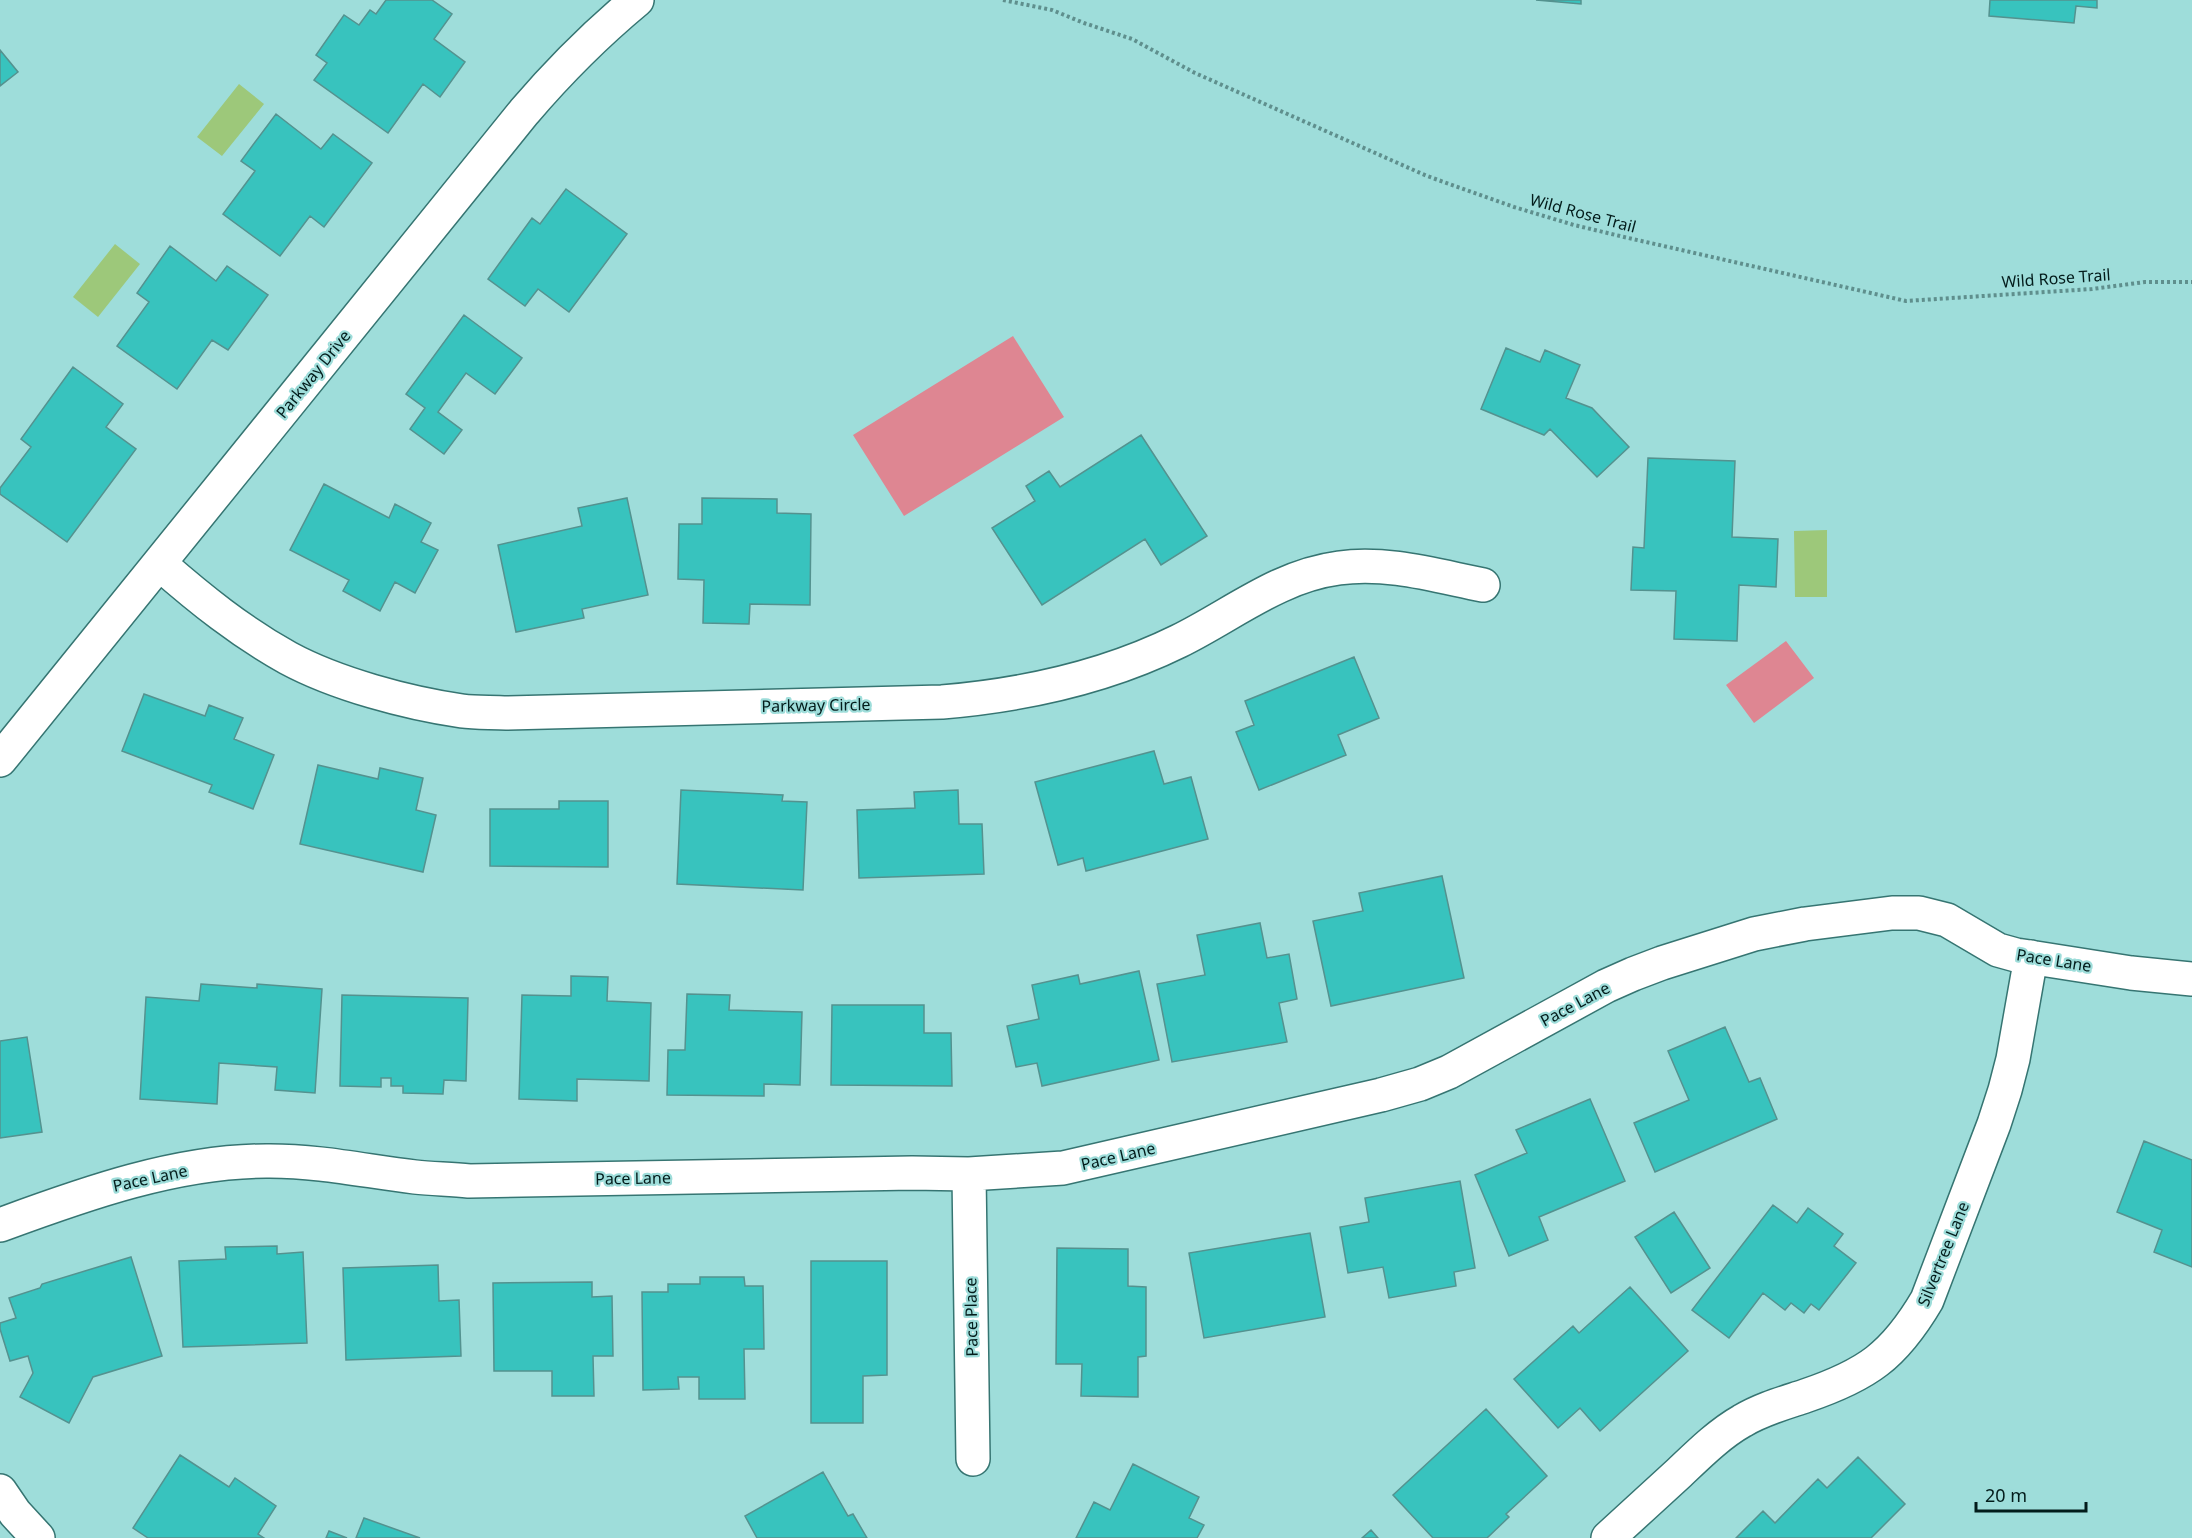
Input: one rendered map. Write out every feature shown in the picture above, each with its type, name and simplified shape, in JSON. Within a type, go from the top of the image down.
[{"type":"street","name":"Parkway Drive","points":[[0,760],[524,112],[582,49],[637,0]]},
{"type":"street","name":"Parkway Circle","points":[[160,564],[202,601],[234,625],[300,664],[343,682],[393,696],[463,711],[507,713],[942,702],[992,698],[1043,689],[1094,675],[1139,659],[1218,621],[1283,583],[1340,567],[1374,567],[1414,571],[1483,585]]},
{"type":"street","name":"Pace Lane","points":[[0,1225],[68,1199],[110,1187],[212,1165],[267,1161],[323,1163],[417,1178],[469,1180],[969,1174],[1063,1168],[1420,1084],[1449,1072],[1606,987],[1662,963],[1764,932],[1805,924],[1892,913],[1919,913],[1947,920],[1998,950],[2131,973],[2192,979]]},
{"type":"street","name":"Silvertree Lane","points":[[1608,1538],[1694,1459],[1742,1421],[1772,1406],[1852,1377],[1875,1363],[1897,1344],[1913,1323],[1927,1300],[1994,1124],[2013,1059],[2031,957]]},
{"type":"street","name":"Pace Place","points":[[969,1174],[973,1459]]},
{"type":"street","points":[[0,1491],[15,1513],[38,1538]]},
{"type":"path","name":"Wild Rose Trail","points":[[1003,0],[1052,10],[1132,39],[1195,73],[1427,176],[1514,207],[1614,235],[1906,301],[2092,289],[2145,282],[2192,282]]},
{"type":"shaded area","points":[[239,84],[264,104],[222,156],[197,137]]},
{"type":"shaded area","points":[[115,244],[140,264],[98,317],[73,297]]},
{"type":"shaded area","points":[[1013,336],[1064,417],[904,516],[853,435]]},
{"type":"shaded area","points":[[1827,530],[1827,597],[1795,597],[1794,531]]},
{"type":"shaded area","points":[[1786,641],[1814,678],[1754,723],[1726,685]]},
{"type":"building","points":[[386,0],[432,0],[452,14],[434,39],[465,62],[440,97],[423,84],[388,133],[314,80],[327,63],[316,55],[344,15],[359,25],[370,10],[376,14]]},
{"type":"building","points":[[1536,0],[1581,0],[1581,4]]},
{"type":"building","points":[[1990,0],[2097,0],[2097,8],[2076,6],[2074,23],[1989,16]]},
{"type":"building","points":[[0,50],[18,72],[0,86]]},
{"type":"building","points":[[276,114],[321,149],[333,134],[372,163],[324,227],[310,216],[280,256],[223,214],[255,171],[241,161]]},
{"type":"building","points":[[566,189],[627,234],[569,312],[538,289],[525,306],[488,279],[532,218],[540,224]]},
{"type":"building","points":[[170,246],[216,281],[227,266],[268,295],[228,350],[212,340],[177,389],[117,346],[149,302],[137,293]]},
{"type":"building","points":[[464,315],[522,358],[495,394],[466,373],[438,412],[462,430],[444,454],[410,429],[425,408],[406,394]]},
{"type":"building","points":[[1506,348],[1540,362],[1545,350],[1580,365],[1566,398],[1592,408],[1629,447],[1597,477],[1550,429],[1544,435],[1481,409]]},
{"type":"building","points":[[73,367],[123,404],[106,427],[136,449],[67,542],[0,494],[0,488],[31,447],[21,439]]},
{"type":"building","points":[[1141,435],[1207,536],[1161,565],[1145,539],[1042,605],[992,528],[1035,501],[1026,486],[1049,471],[1060,487]]},
{"type":"building","points":[[1648,458],[1735,461],[1732,537],[1778,539],[1776,587],[1739,585],[1737,641],[1674,639],[1676,591],[1631,590],[1633,547],[1644,548]]},
{"type":"building","points":[[324,484],[389,518],[395,504],[431,523],[421,542],[438,550],[415,593],[395,582],[380,611],[343,591],[349,580],[290,550]]},
{"type":"building","points":[[627,498],[648,595],[582,609],[584,618],[516,632],[498,545],[582,526],[578,508]]},
{"type":"building","points":[[702,498],[777,499],[777,513],[811,514],[810,605],[750,604],[749,624],[703,623],[704,580],[678,579],[679,524],[702,524]]},
{"type":"building","points":[[1354,657],[1379,718],[1338,735],[1346,755],[1259,790],[1236,732],[1254,725],[1245,701]]},
{"type":"building","points":[[144,694],[205,716],[209,705],[243,718],[234,739],[274,755],[253,809],[209,792],[212,785],[122,751]]},
{"type":"building","points":[[1154,751],[1164,784],[1191,777],[1208,839],[1086,871],[1083,858],[1058,865],[1035,782]]},
{"type":"building","points":[[318,765],[378,779],[380,768],[423,778],[416,810],[436,815],[423,872],[300,844]]},
{"type":"building","points":[[681,790],[783,795],[782,801],[807,802],[803,890],[677,884]]},
{"type":"building","points":[[958,790],[959,824],[982,824],[984,874],[859,878],[857,810],[915,808],[914,792]]},
{"type":"building","points":[[559,801],[608,801],[608,867],[490,866],[490,809],[559,809]]},
{"type":"building","points":[[1442,876],[1464,978],[1331,1006],[1313,921],[1363,911],[1359,893]]},
{"type":"building","points":[[1260,923],[1267,958],[1289,954],[1297,999],[1279,1003],[1287,1042],[1172,1062],[1157,984],[1205,975],[1197,935]]},
{"type":"building","points":[[1139,971],[1159,1060],[1042,1086],[1037,1063],[1016,1067],[1007,1026],[1039,1019],[1032,985],[1078,975],[1080,984]]},
{"type":"building","points":[[571,976],[608,977],[607,1001],[651,1003],[649,1081],[577,1079],[577,1101],[519,1099],[522,995],[571,996]]},
{"type":"building","points":[[201,984],[257,988],[257,984],[322,989],[315,1093],[275,1090],[277,1067],[219,1063],[217,1104],[140,1099],[146,997],[199,1001]]},
{"type":"building","points":[[687,994],[730,995],[729,1010],[802,1012],[800,1085],[764,1084],[764,1096],[667,1095],[668,1050],[685,1050]]},
{"type":"building","points":[[342,995],[468,998],[466,1081],[444,1080],[443,1094],[403,1093],[403,1086],[391,1086],[391,1078],[381,1078],[381,1087],[340,1086]]},
{"type":"building","points":[[832,1005],[924,1005],[924,1033],[951,1033],[952,1086],[831,1085]]},
{"type":"building","points":[[1725,1027],[1749,1082],[1760,1078],[1777,1119],[1655,1172],[1634,1123],[1689,1100],[1668,1051]]},
{"type":"building","points":[[27,1037],[42,1132],[0,1138],[0,1041]]},
{"type":"building","points":[[1590,1099],[1625,1181],[1539,1217],[1548,1240],[1509,1256],[1475,1175],[1527,1153],[1516,1130]]},
{"type":"building","points":[[2144,1141],[2192,1160],[2192,1267],[2154,1252],[2162,1230],[2117,1212]]},
{"type":"building","points":[[1460,1181],[1475,1268],[1454,1272],[1456,1286],[1389,1298],[1383,1267],[1348,1273],[1340,1227],[1369,1222],[1365,1198]]},
{"type":"building","points":[[1773,1205],[1797,1223],[1808,1208],[1843,1234],[1834,1246],[1856,1263],[1819,1310],[1811,1304],[1804,1313],[1791,1303],[1785,1310],[1763,1293],[1729,1338],[1692,1310]]},
{"type":"building","points":[[1674,1212],[1710,1268],[1671,1293],[1635,1237]]},
{"type":"building","points":[[1310,1233],[1325,1317],[1204,1338],[1189,1253]]},
{"type":"building","points":[[277,1246],[277,1254],[303,1252],[307,1343],[183,1347],[179,1261],[226,1259],[225,1247]]},
{"type":"building","points":[[1057,1248],[1128,1249],[1128,1286],[1146,1287],[1146,1356],[1138,1357],[1138,1397],[1081,1396],[1082,1364],[1056,1364]]},
{"type":"building","points":[[131,1257],[162,1356],[93,1377],[69,1423],[20,1397],[33,1373],[28,1356],[10,1361],[0,1329],[0,1323],[16,1318],[9,1298],[40,1288],[42,1284]]},
{"type":"building","points":[[811,1261],[887,1261],[887,1375],[863,1376],[863,1423],[811,1423]]},
{"type":"building","points":[[438,1265],[439,1301],[459,1300],[461,1356],[346,1360],[343,1268]]},
{"type":"building","points":[[700,1277],[744,1277],[745,1286],[763,1286],[764,1349],[744,1349],[745,1399],[699,1399],[699,1377],[678,1377],[679,1389],[643,1390],[642,1292],[668,1292],[668,1284],[700,1284]]},
{"type":"building","points":[[592,1282],[592,1297],[612,1296],[613,1356],[593,1356],[594,1396],[552,1396],[552,1371],[494,1371],[493,1283]]},
{"type":"building","points":[[1630,1287],[1688,1351],[1600,1431],[1580,1408],[1558,1428],[1514,1379],[1573,1326],[1579,1333]]},
{"type":"building","points":[[1486,1409],[1547,1476],[1506,1514],[1509,1517],[1487,1538],[1433,1538],[1393,1495]]},
{"type":"building","points":[[180,1455],[229,1487],[235,1478],[276,1506],[258,1534],[264,1538],[148,1538],[133,1528]]},
{"type":"building","points":[[1858,1457],[1905,1504],[1871,1538],[1736,1538],[1763,1511],[1775,1523],[1818,1479],[1827,1488]]},
{"type":"building","points":[[1133,1464],[1199,1497],[1189,1518],[1204,1525],[1197,1538],[1076,1538],[1094,1502],[1110,1510]]},
{"type":"building","points":[[823,1472],[848,1516],[853,1514],[867,1538],[757,1538],[745,1516]]},
{"type":"building","points":[[364,1518],[420,1538],[356,1538]]},
{"type":"building","points":[[1371,1530],[1378,1538],[1362,1538]]},
{"type":"building","points":[[329,1531],[347,1538],[326,1538]]}]
